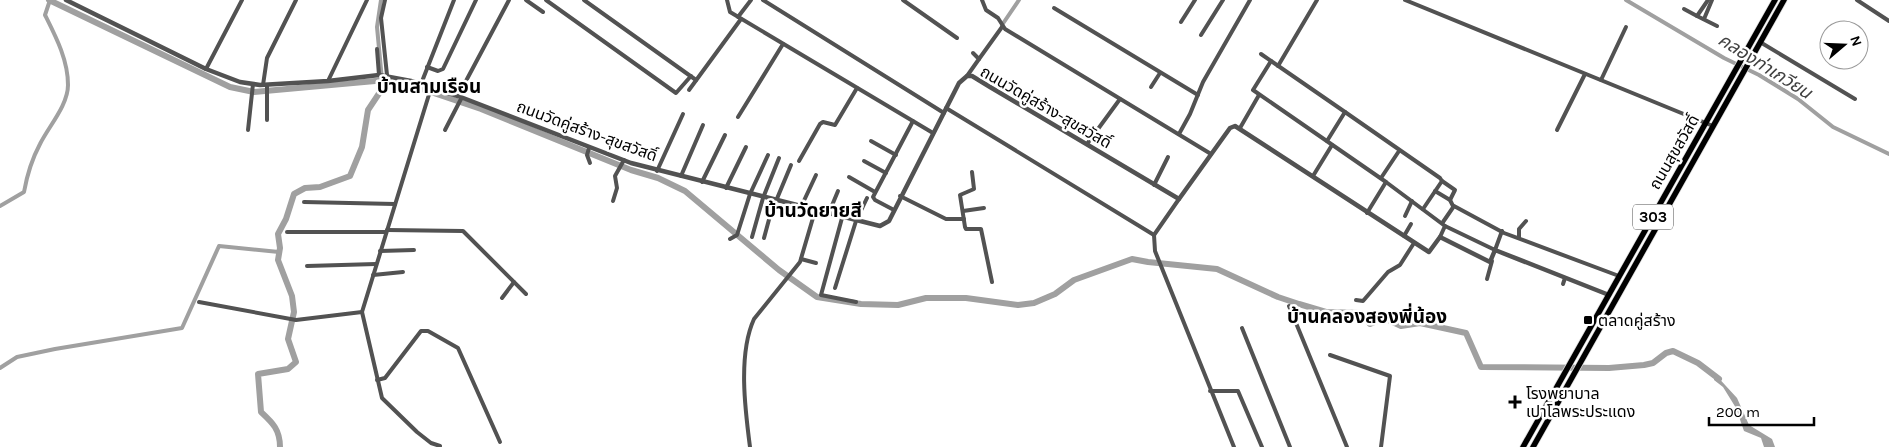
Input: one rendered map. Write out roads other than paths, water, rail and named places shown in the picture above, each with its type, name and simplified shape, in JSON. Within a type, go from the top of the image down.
[{"type":"main road","name":"ถนนสุขสวัสดิ์","points":[[1522,447],[1775,0]]},
{"type":"main road","name":"ถนนสุขสวัสดิ์","points":[[1533,447],[1784,0]]},
{"type":"street","name":"ถนนวัดคู่สร้าง-สุขสวัสดิ์","points":[[66,0],[206,68],[253,87],[266,88],[383,75],[421,84],[430,91],[460,100],[588,152],[828,215],[883,226],[887,223],[894,210],[959,83],[967,76],[972,76],[1179,199]]},
{"type":"street","points":[[206,68],[242,0]]},
{"type":"street","points":[[267,120],[267,58],[296,0]]},
{"type":"street","points":[[328,81],[368,0]]},
{"type":"street","points":[[383,75],[381,18],[385,0]]},
{"type":"street","points":[[421,84],[454,0]]},
{"type":"street","points":[[428,67],[438,71],[443,69],[476,0]]},
{"type":"street","points":[[445,130],[509,0]]},
{"type":"street","points":[[526,0],[543,12]]},
{"type":"street","points":[[546,0],[676,93],[691,76]]},
{"type":"street","points":[[584,0],[696,80]]},
{"type":"street","points":[[689,90],[751,0]]},
{"type":"street","points":[[763,0],[1154,235]]},
{"type":"street","points":[[903,0],[957,38]]},
{"type":"street","points":[[982,0],[986,10],[998,18],[1002,27],[1211,154]]},
{"type":"street","points":[[1181,22],[1195,0]]},
{"type":"street","points":[[1201,36],[1223,0]]},
{"type":"street","points":[[1179,134],[1209,71],[1250,0]]},
{"type":"street","points":[[1278,66],[1317,0]]},
{"type":"street","points":[[1404,0],[1713,126]]},
{"type":"street","points":[[1697,16],[1708,0]]},
{"type":"street","points":[[1704,19],[1712,0]]},
{"type":"street","points":[[1857,0],[1889,21]]},
{"type":"street","points":[[728,1],[730,12],[739,18],[933,133]]},
{"type":"street","points":[[1054,8],[1198,95]]},
{"type":"street","points":[[1684,9],[1717,26]]},
{"type":"street","points":[[967,76],[1002,27]]},
{"type":"street","points":[[1601,80],[1626,27]]},
{"type":"street","points":[[1760,42],[1855,99]]},
{"type":"street","points":[[738,117],[783,44]]},
{"type":"street","points":[[377,49],[383,75]]},
{"type":"street","points":[[973,53],[979,59]]},
{"type":"street","points":[[1261,54],[1455,190],[1450,200]]},
{"type":"street","points":[[1253,90],[1272,61]]},
{"type":"street","points":[[1151,87],[1160,73]]},
{"type":"street","points":[[1557,130],[1585,74]]},
{"type":"street","points":[[1247,86],[1381,178],[1444,224],[1495,250],[1609,295]]},
{"type":"street","points":[[248,130],[253,87]]},
{"type":"street","points":[[799,161],[820,124],[825,122],[835,125],[857,88]]},
{"type":"street","points":[[430,91],[362,312],[380,393],[384,402],[418,432],[438,446]]},
{"type":"street","points":[[1240,128],[1259,94]]},
{"type":"street","points":[[1087,144],[1120,99]]},
{"type":"street","points":[[1327,141],[1345,112]]},
{"type":"street","points":[[657,171],[683,114]]},
{"type":"street","points":[[894,210],[874,200],[875,192],[914,121]]},
{"type":"street","points":[[681,177],[703,126]]},
{"type":"street","points":[[1234,447],[1161,269],[1154,245],[1154,235],[1230,128],[1236,126],[1240,128],[1429,252],[1440,238],[1444,224],[1453,206]]},
{"type":"street","points":[[702,182],[725,135]]},
{"type":"street","points":[[872,141],[896,155]]},
{"type":"street","points":[[1313,176],[1332,145]]},
{"type":"street","points":[[726,188],[746,147]]},
{"type":"street","points":[[1381,178],[1399,151]]},
{"type":"street","points":[[588,152],[590,163]]},
{"type":"street","points":[[730,239],[738,234],[750,194],[768,155]]},
{"type":"street","points":[[752,237],[763,198],[779,158]]},
{"type":"street","points":[[1154,184],[1168,158]]},
{"type":"street","points":[[864,161],[886,173]]},
{"type":"street","points":[[613,201],[617,188],[615,176],[623,162]]},
{"type":"street","points":[[764,238],[775,201],[790,164]]},
{"type":"street","points":[[972,172],[974,189],[961,194],[962,211],[966,229],[981,229],[992,282]]},
{"type":"street","points":[[801,208],[816,174]]},
{"type":"street","points":[[849,176],[875,192]]},
{"type":"street","points":[[1423,209],[1442,181]]},
{"type":"street","points":[[1367,213],[1386,182]]},
{"type":"street","points":[[1435,190],[1450,200],[1453,206],[1502,232],[1620,276]]},
{"type":"street","points":[[828,215],[838,191]]},
{"type":"street","points":[[900,196],[946,218],[964,219]]},
{"type":"street","points":[[835,288],[856,221],[867,198]]},
{"type":"street","points":[[1405,216],[1412,201]]},
{"type":"street","points":[[304,202],[395,204]]},
{"type":"street","points":[[962,211],[984,208]]},
{"type":"street","points":[[750,447],[745,376],[747,340],[754,319],[791,275],[801,259],[815,211]]},
{"type":"street","points":[[842,218],[820,295],[856,302]]},
{"type":"street","points":[[1519,238],[1519,229],[1526,221]]},
{"type":"street","points":[[1404,236],[1411,224]]},
{"type":"street","points":[[287,232],[463,231],[526,294]]},
{"type":"street","points":[[1487,279],[1502,232]]},
{"type":"street","points":[[1440,238],[1492,262]]},
{"type":"street","points":[[1356,300],[1363,301],[1368,297],[1388,272],[1400,265],[1414,243]]},
{"type":"street","points":[[380,251],[414,250]]},
{"type":"street","points":[[801,259],[816,263]]},
{"type":"street","points":[[307,266],[376,264]]},
{"type":"street","points":[[373,275],[403,272]]},
{"type":"street","points":[[1563,284],[1565,278]]},
{"type":"street","points":[[502,298],[514,282]]},
{"type":"street","points":[[199,302],[296,320],[362,312]]},
{"type":"street","points":[[1289,306],[1347,447]]},
{"type":"street","points":[[1242,328],[1290,447]]},
{"type":"street","points":[[377,380],[385,378],[421,331],[428,331],[458,348],[500,442]]},
{"type":"street","points":[[1330,355],[1390,376],[1381,447]]},
{"type":"street","points":[[1210,391],[1238,392],[1262,447]]},
{"type":"waterway","points":[[49,0],[230,87],[254,92],[386,80],[416,87],[481,109],[631,170],[658,178],[685,191],[779,270],[817,297],[861,304],[898,305],[926,298],[966,298],[1018,305],[1034,303],[1055,294],[1074,280],[1132,259],[1217,269],[1278,297],[1299,304],[1326,312],[1361,313],[1370,324],[1384,318],[1401,326],[1420,323],[1466,333],[1481,367],[1609,368],[1653,363],[1666,353],[1673,351],[1698,363],[1719,379]]},
{"type":"waterway","points":[[0,206],[24,192],[28,173],[35,155],[62,108],[67,93],[68,85],[64,58],[45,15],[50,0]]},
{"type":"waterway","points":[[381,0],[377,27],[382,80]]},
{"type":"waterway","points":[[1002,25],[1019,0]]},
{"type":"waterway","name":"คลองท่าเกวียน","points":[[1626,0],[1724,58],[1759,75],[1798,99],[1833,127],[1889,154]]},
{"type":"waterway","points":[[280,447],[279,436],[275,427],[261,412],[258,374],[288,369],[296,362],[288,339],[294,312],[292,296],[278,260],[280,248],[278,234],[286,219],[294,194],[305,188],[320,187],[350,176],[362,147],[368,110],[380,92],[382,80]]},
{"type":"waterway","points":[[0,368],[17,357],[182,328],[219,246],[279,252]]},
{"type":"place","name":"ตลาดคู่สร้าง","points":[[1588,320]]},
{"type":"place","name":"โรงพยาบาล เปาโลพระประแดง","points":[[1515,402]]},
{"type":"district","name":"บ้านสามเรือน","points":[[429,87]]},
{"type":"district","name":"บ้านวัดยายสี","points":[[813,211]]},
{"type":"district","name":"บ้านคลองสองพี่น้อง","points":[[1367,317]]}]
